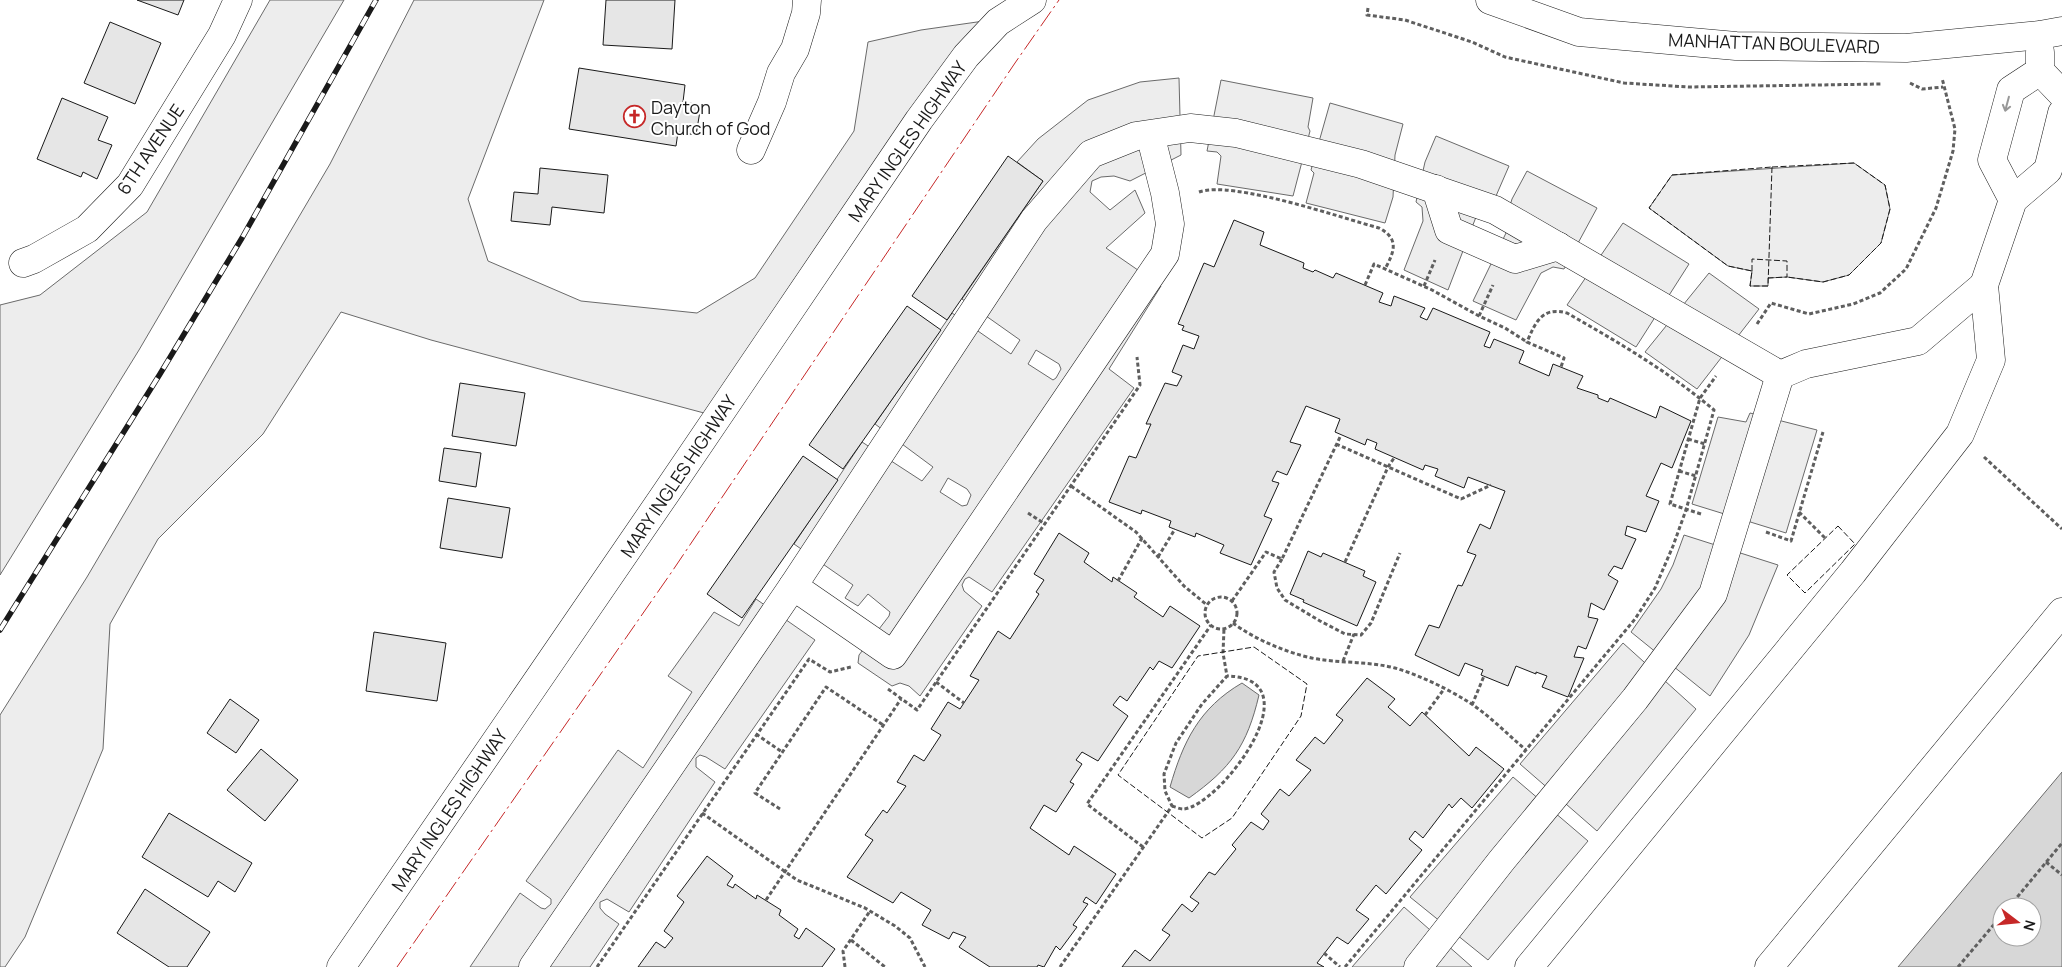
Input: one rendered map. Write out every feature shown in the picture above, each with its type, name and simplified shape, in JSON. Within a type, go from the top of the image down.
[{"type":"street","name":"6TH AVENUE","points":[[23,263],[34,259],[87,229],[130,185],[222,35],[238,0]]},
{"type":"street","points":[[751,150],[772,102],[781,73],[795,49],[806,14],[807,0]]},
{"type":"street","name":"MARY INGLES HIGHWAY","points":[[341,967],[919,120],[966,56],[998,22],[1032,0]]},
{"type":"street","name":"MANHATTAN BOULEVARD","points":[[1490,0],[1580,32],[1736,46],[1906,48],[2051,33]]},
{"type":"street","points":[[2013,200],[1992,160],[2011,90],[2040,71],[2051,33]]},
{"type":"street","points":[[2040,71],[2062,94]]},
{"type":"street","points":[[1529,967],[1854,572],[1960,434],[1991,360],[1984,285],[2013,200],[2048,170],[2062,113]]},
{"type":"street","points":[[533,967],[793,586],[1034,220],[1091,154],[1136,136],[1190,128],[1236,133],[1361,164],[1495,210],[1780,375]]},
{"type":"street","points":[[793,586],[893,655],[1165,254],[1170,224],[1165,193],[1150,134]]},
{"type":"street","points":[[1436,189],[1448,230],[1515,258],[1558,246]]},
{"type":"street","points":[[1780,375],[1806,364],[1918,341],[1984,285]]},
{"type":"street","points":[[1418,967],[1502,860],[1635,699],[1713,594],[1780,375]]},
{"type":"street","points":[[1769,967],[2062,612]]},
{"type":"path","points":[[1753,330],[1771,304],[1808,314],[1853,304],[1880,293],[1906,269],[1936,208],[1953,151],[1955,129],[1943,87],[1937,45]]},
{"type":"path","points":[[1365,285],[1374,264],[1432,290],[1505,328],[1527,342],[1564,358],[1561,367]]},
{"type":"path","points":[[1345,967],[1635,619],[1655,588],[1686,510],[1696,476],[1714,410],[1700,398],[1626,348],[1567,313],[1559,311],[1544,314],[1534,324],[1527,342]]},
{"type":"path","points":[[1708,517],[1670,504],[1700,398],[1721,370]]},
{"type":"path","points":[[1763,531],[1791,541],[1823,432]]},
{"type":"path","points":[[1960,434],[2062,529]]},
{"type":"path","points":[[1341,435],[1274,572],[1277,588],[1285,600],[1320,621],[1345,634],[1361,635],[1371,623],[1400,554]]},
{"type":"path","points":[[1688,439],[1705,444]]},
{"type":"path","points":[[1336,444],[1461,499],[1491,485]]},
{"type":"path","points":[[1345,562],[1388,467],[1394,458]]},
{"type":"path","points":[[1679,471],[1696,476]]},
{"type":"path","points":[[1070,486],[1096,502],[1142,538],[1184,586],[1208,605]]},
{"type":"path","points":[[1799,512],[1825,538]]},
{"type":"path","points":[[1158,557],[1175,529]]},
{"type":"path","points":[[1118,581],[1142,538]]},
{"type":"path","points":[[1232,601],[1266,552],[1282,559]]},
{"type":"path","points":[[1223,598],[1232,601],[1236,608],[1237,617],[1233,623],[1224,629],[1215,628],[1208,622],[1205,614],[1208,605],[1214,599],[1223,598]]},
{"type":"path","points":[[1233,623],[1244,631],[1288,651],[1322,660],[1372,663],[1397,668],[1444,689],[1472,705],[1526,750]]},
{"type":"path","points":[[1143,847],[1087,804],[1211,625]]},
{"type":"path","points":[[1224,629],[1223,652],[1227,676]]},
{"type":"path","points":[[1343,661],[1354,634]]},
{"type":"path","points":[[1227,676],[1241,676],[1257,684],[1263,692],[1262,724],[1239,764],[1219,786],[1193,806],[1182,809],[1172,806],[1165,791],[1164,774],[1176,743],[1202,704],[1227,676]]},
{"type":"path","points":[[1472,705],[1484,676]]},
{"type":"path","points":[[936,682],[964,703]]},
{"type":"path","points":[[780,809],[754,793],[826,687],[883,725]]},
{"type":"path","points":[[1425,715],[1444,689]]},
{"type":"path","points":[[766,900],[901,699]]},
{"type":"path","points":[[756,734],[782,752]]},
{"type":"path","points":[[1060,967],[1172,806]]},
{"type":"path","points":[[702,813],[796,880],[870,911],[910,938],[925,967]]},
{"type":"path","points":[[2017,897],[2062,843]]},
{"type":"path","points":[[2046,862],[2062,875]]},
{"type":"path","points":[[845,967],[843,951],[870,911]]},
{"type":"path","points":[[1958,967],[1992,927]]},
{"type":"path","points":[[851,940],[885,967]]},
{"type":"path","points":[[1324,953],[1340,967]]},
{"type":"path","points":[[874,967],[876,960]]},
{"type":"shaded area","points":[[270,0],[344,0],[139,350],[0,575],[0,305],[40,295],[147,212]]},
{"type":"shaded area","points":[[414,0],[544,0],[468,199],[488,261],[581,301],[697,313],[755,278],[854,131],[868,42],[921,30],[984,21],[960,46],[851,196],[704,413],[431,340],[341,312],[263,434],[158,539],[110,624],[103,749],[25,937],[5,967],[0,967],[0,715],[87,577],[330,164]]},
{"type":"shaded area","points":[[1179,78],[1181,155],[1130,181],[1114,176],[1101,177],[1092,181],[1090,192],[1110,210],[1135,190],[1145,213],[1106,248],[1161,286],[1109,369],[1134,388],[992,592],[969,577],[965,579],[962,585],[964,591],[982,606],[920,696],[909,686],[900,683],[892,686],[858,663],[859,655],[889,616],[890,612],[868,594],[858,606],[845,598],[853,585],[794,544],[862,442],[922,481],[933,467],[875,424],[952,313],[1011,354],[1020,340],[962,299],[1043,181],[1017,162],[1038,139],[1088,100],[1140,82]],"holes":[[[1036,350],[1059,364],[1061,369],[1053,380],[1028,364]],[[948,478],[967,489],[971,495],[967,505],[962,506],[940,492]]]},
{"type":"shaded area","points":[[1221,80],[1313,98],[1308,127],[1310,131],[1293,196],[1217,184],[1221,156],[1217,152],[1207,151]]},
{"type":"shaded area","points":[[1330,103],[1403,124],[1395,155],[1393,197],[1385,223],[1306,203],[1314,173],[1311,170]]},
{"type":"shaded area","points":[[1436,136],[1509,166],[1486,219],[1476,217],[1448,290],[1404,270],[1423,221],[1422,207],[1416,202],[1425,162]]},
{"type":"shaded area","points":[[1854,163],[1885,185],[1890,209],[1881,243],[1849,275],[1823,282],[1787,277],[1768,278],[1768,286],[1750,286],[1752,271],[1728,266],[1649,208],[1672,175]]},
{"type":"shaded area","points":[[1527,171],[1597,208],[1564,269],[1553,267],[1541,273],[1516,320],[1473,301],[1506,233],[1504,226],[1512,199]]},
{"type":"shaded area","points":[[1623,223],[1689,264],[1636,347],[1567,305]]},
{"type":"shaded area","points":[[1709,273],[1759,309],[1697,389],[1645,352]]},
{"type":"shaded area","points":[[1750,413],[1817,430],[1786,533],[1692,504],[1718,417],[1746,422]]},
{"type":"shaded area","points":[[1684,535],[1778,565],[1749,635],[1710,696],[1631,632],[1661,589],[1673,565]]},
{"type":"shaded area","points":[[756,599],[815,640],[725,769],[706,757],[700,755],[696,758],[696,767],[715,782],[629,912],[607,899],[600,902],[600,908],[605,914],[619,924],[590,967],[470,967],[520,893],[541,908],[545,909],[551,904],[551,899],[526,881],[618,750],[643,768],[692,692],[668,676],[714,612],[739,626]]},
{"type":"shaded area","points":[[1623,643],[1696,709],[1597,831],[1520,764]]},
{"type":"shaded area","points":[[1242,683],[1259,695],[1243,742],[1226,766],[1189,798],[1170,787],[1187,741],[1214,703]]},
{"type":"shaded area","points":[[2062,772],[2062,967],[1898,967]]},
{"type":"shaded area","points":[[1513,777],[1588,841],[1488,960],[1410,897]]},
{"type":"shaded area","points":[[1404,907],[1472,967],[1352,967]]},
{"type":"building","points":[[137,0],[184,0],[178,15]]},
{"type":"building","points":[[606,0],[675,0],[672,49],[603,45]]},
{"type":"building","points":[[110,22],[161,43],[135,104],[84,83]]},
{"type":"building","name":"Dayton Church of God","points":[[579,68],[685,85],[683,102],[701,105],[696,135],[678,132],[676,146],[569,129]]},
{"type":"building","points":[[62,98],[108,117],[98,140],[112,145],[97,179],[83,172],[81,177],[37,159]]},
{"type":"building","points":[[1008,156],[1043,181],[947,320],[912,296]]},
{"type":"building","points":[[540,168],[608,175],[604,213],[552,207],[550,225],[511,221],[514,192],[538,194]]},
{"type":"building","points":[[1234,220],[1264,232],[1260,245],[1304,263],[1303,268],[1313,272],[1315,270],[1333,278],[1336,273],[1383,293],[1379,302],[1391,306],[1394,296],[1425,308],[1420,317],[1427,320],[1433,308],[1490,332],[1484,346],[1490,348],[1494,339],[1524,351],[1519,363],[1549,376],[1553,364],[1583,376],[1577,388],[1598,395],[1598,398],[1608,402],[1610,398],[1656,418],[1660,406],[1691,421],[1672,468],[1661,463],[1646,496],[1659,501],[1646,532],[1627,526],[1625,535],[1636,539],[1622,569],[1614,566],[1608,575],[1618,581],[1604,610],[1591,603],[1588,617],[1598,619],[1586,649],[1578,646],[1574,657],[1584,658],[1568,697],[1542,687],[1547,676],[1516,666],[1508,686],[1481,675],[1483,670],[1465,663],[1459,676],[1415,655],[1429,625],[1439,628],[1458,585],[1462,586],[1476,555],[1467,552],[1480,524],[1490,529],[1505,491],[1468,477],[1464,488],[1435,476],[1438,469],[1425,465],[1423,470],[1375,449],[1377,443],[1367,439],[1365,445],[1335,432],[1340,419],[1306,406],[1290,442],[1301,445],[1287,475],[1277,471],[1272,481],[1279,483],[1264,516],[1272,519],[1251,565],[1220,553],[1224,545],[1196,533],[1195,537],[1169,527],[1171,521],[1142,510],[1141,514],[1109,502],[1129,456],[1136,458],[1151,424],[1146,424],[1165,383],[1177,386],[1182,376],[1172,372],[1183,345],[1194,349],[1199,336],[1182,330],[1184,326],[1178,324],[1204,263],[1214,267]]},
{"type":"building","points":[[907,306],[941,330],[843,469],[809,445]]},
{"type":"building","points":[[460,383],[525,393],[516,446],[452,436]]},
{"type":"building","points":[[444,448],[481,453],[476,487],[439,481]]},
{"type":"building","points":[[803,456],[838,480],[742,618],[707,594]]},
{"type":"building","points":[[448,498],[510,508],[502,558],[440,548]]},
{"type":"building","points":[[1059,533],[1089,553],[1084,562],[1112,582],[1113,577],[1137,593],[1134,597],[1163,617],[1170,606],[1200,626],[1172,668],[1159,661],[1153,670],[1150,667],[1127,701],[1120,696],[1113,705],[1128,716],[1098,761],[1082,752],[1076,760],[1082,764],[1070,782],[1074,784],[1056,812],[1044,805],[1030,828],[1069,855],[1074,846],[1116,874],[1096,904],[1086,897],[1083,902],[1088,904],[1073,925],[1077,927],[1060,950],[1056,946],[1044,967],[1038,965],[1037,967],[990,967],[959,947],[966,937],[953,932],[949,939],[922,925],[931,910],[901,892],[893,903],[847,877],[873,840],[865,835],[883,810],[887,813],[906,786],[897,782],[914,755],[924,761],[941,735],[931,729],[948,702],[960,709],[979,680],[970,676],[998,631],[1010,639],[1039,594],[1036,592],[1044,580],[1034,574]]},
{"type":"building","points":[[1308,551],[1321,557],[1323,553],[1365,571],[1363,576],[1376,582],[1357,626],[1303,602],[1304,600],[1290,594]]},
{"type":"building","points":[[374,632],[446,643],[437,701],[366,691]]},
{"type":"building","points":[[1367,678],[1395,699],[1388,707],[1410,726],[1422,712],[1469,756],[1476,747],[1504,769],[1472,808],[1461,798],[1452,808],[1449,804],[1423,838],[1415,831],[1409,839],[1422,850],[1386,894],[1376,885],[1356,910],[1369,919],[1348,944],[1337,937],[1317,963],[1324,967],[1122,967],[1135,950],[1150,961],[1170,935],[1162,930],[1182,904],[1192,912],[1199,903],[1190,897],[1209,872],[1215,875],[1236,849],[1232,845],[1251,822],[1263,830],[1269,821],[1261,814],[1280,789],[1289,796],[1311,770],[1296,760],[1315,737],[1324,744],[1343,720],[1336,715]]},
{"type":"building","points":[[230,699],[259,720],[236,753],[207,733]]},
{"type":"building","points":[[261,749],[298,780],[265,821],[227,790]]},
{"type":"building","points":[[169,813],[252,863],[235,892],[218,881],[208,897],[142,857]]},
{"type":"building","points":[[707,856],[733,876],[727,885],[733,888],[735,884],[756,899],[757,895],[781,910],[779,915],[798,929],[794,936],[799,939],[806,928],[835,949],[822,967],[638,967],[656,942],[665,948],[673,938],[664,931],[684,902],[677,896]]},
{"type":"building","points":[[145,889],[210,932],[187,967],[169,967],[117,933]]},
{"type":"railway","points":[[0,630],[160,374],[242,238],[376,0]]},
{"type":"fence","points":[[1772,167],[1854,163],[1885,185],[1890,209],[1881,243],[1849,275],[1823,282],[1787,277]]},
{"type":"fence","points":[[1772,167],[1768,286],[1750,286],[1752,271],[1728,266],[1649,208],[1672,175],[1772,167]]},
{"type":"fence","points":[[1752,271],[1752,259],[1787,261],[1787,277],[1768,278]]},
{"type":"fence","points":[[1838,526],[1855,544],[1805,593],[1787,575],[1838,526]]},
{"type":"fence","points":[[1254,647],[1307,684],[1301,716],[1232,818],[1202,838],[1118,775],[1198,656],[1254,647]]},
{"type":"power","points":[[397,967],[671,573],[1059,0]]},
{"type":"place","name":"Dayton Church of God","points":[[635,117]]}]
